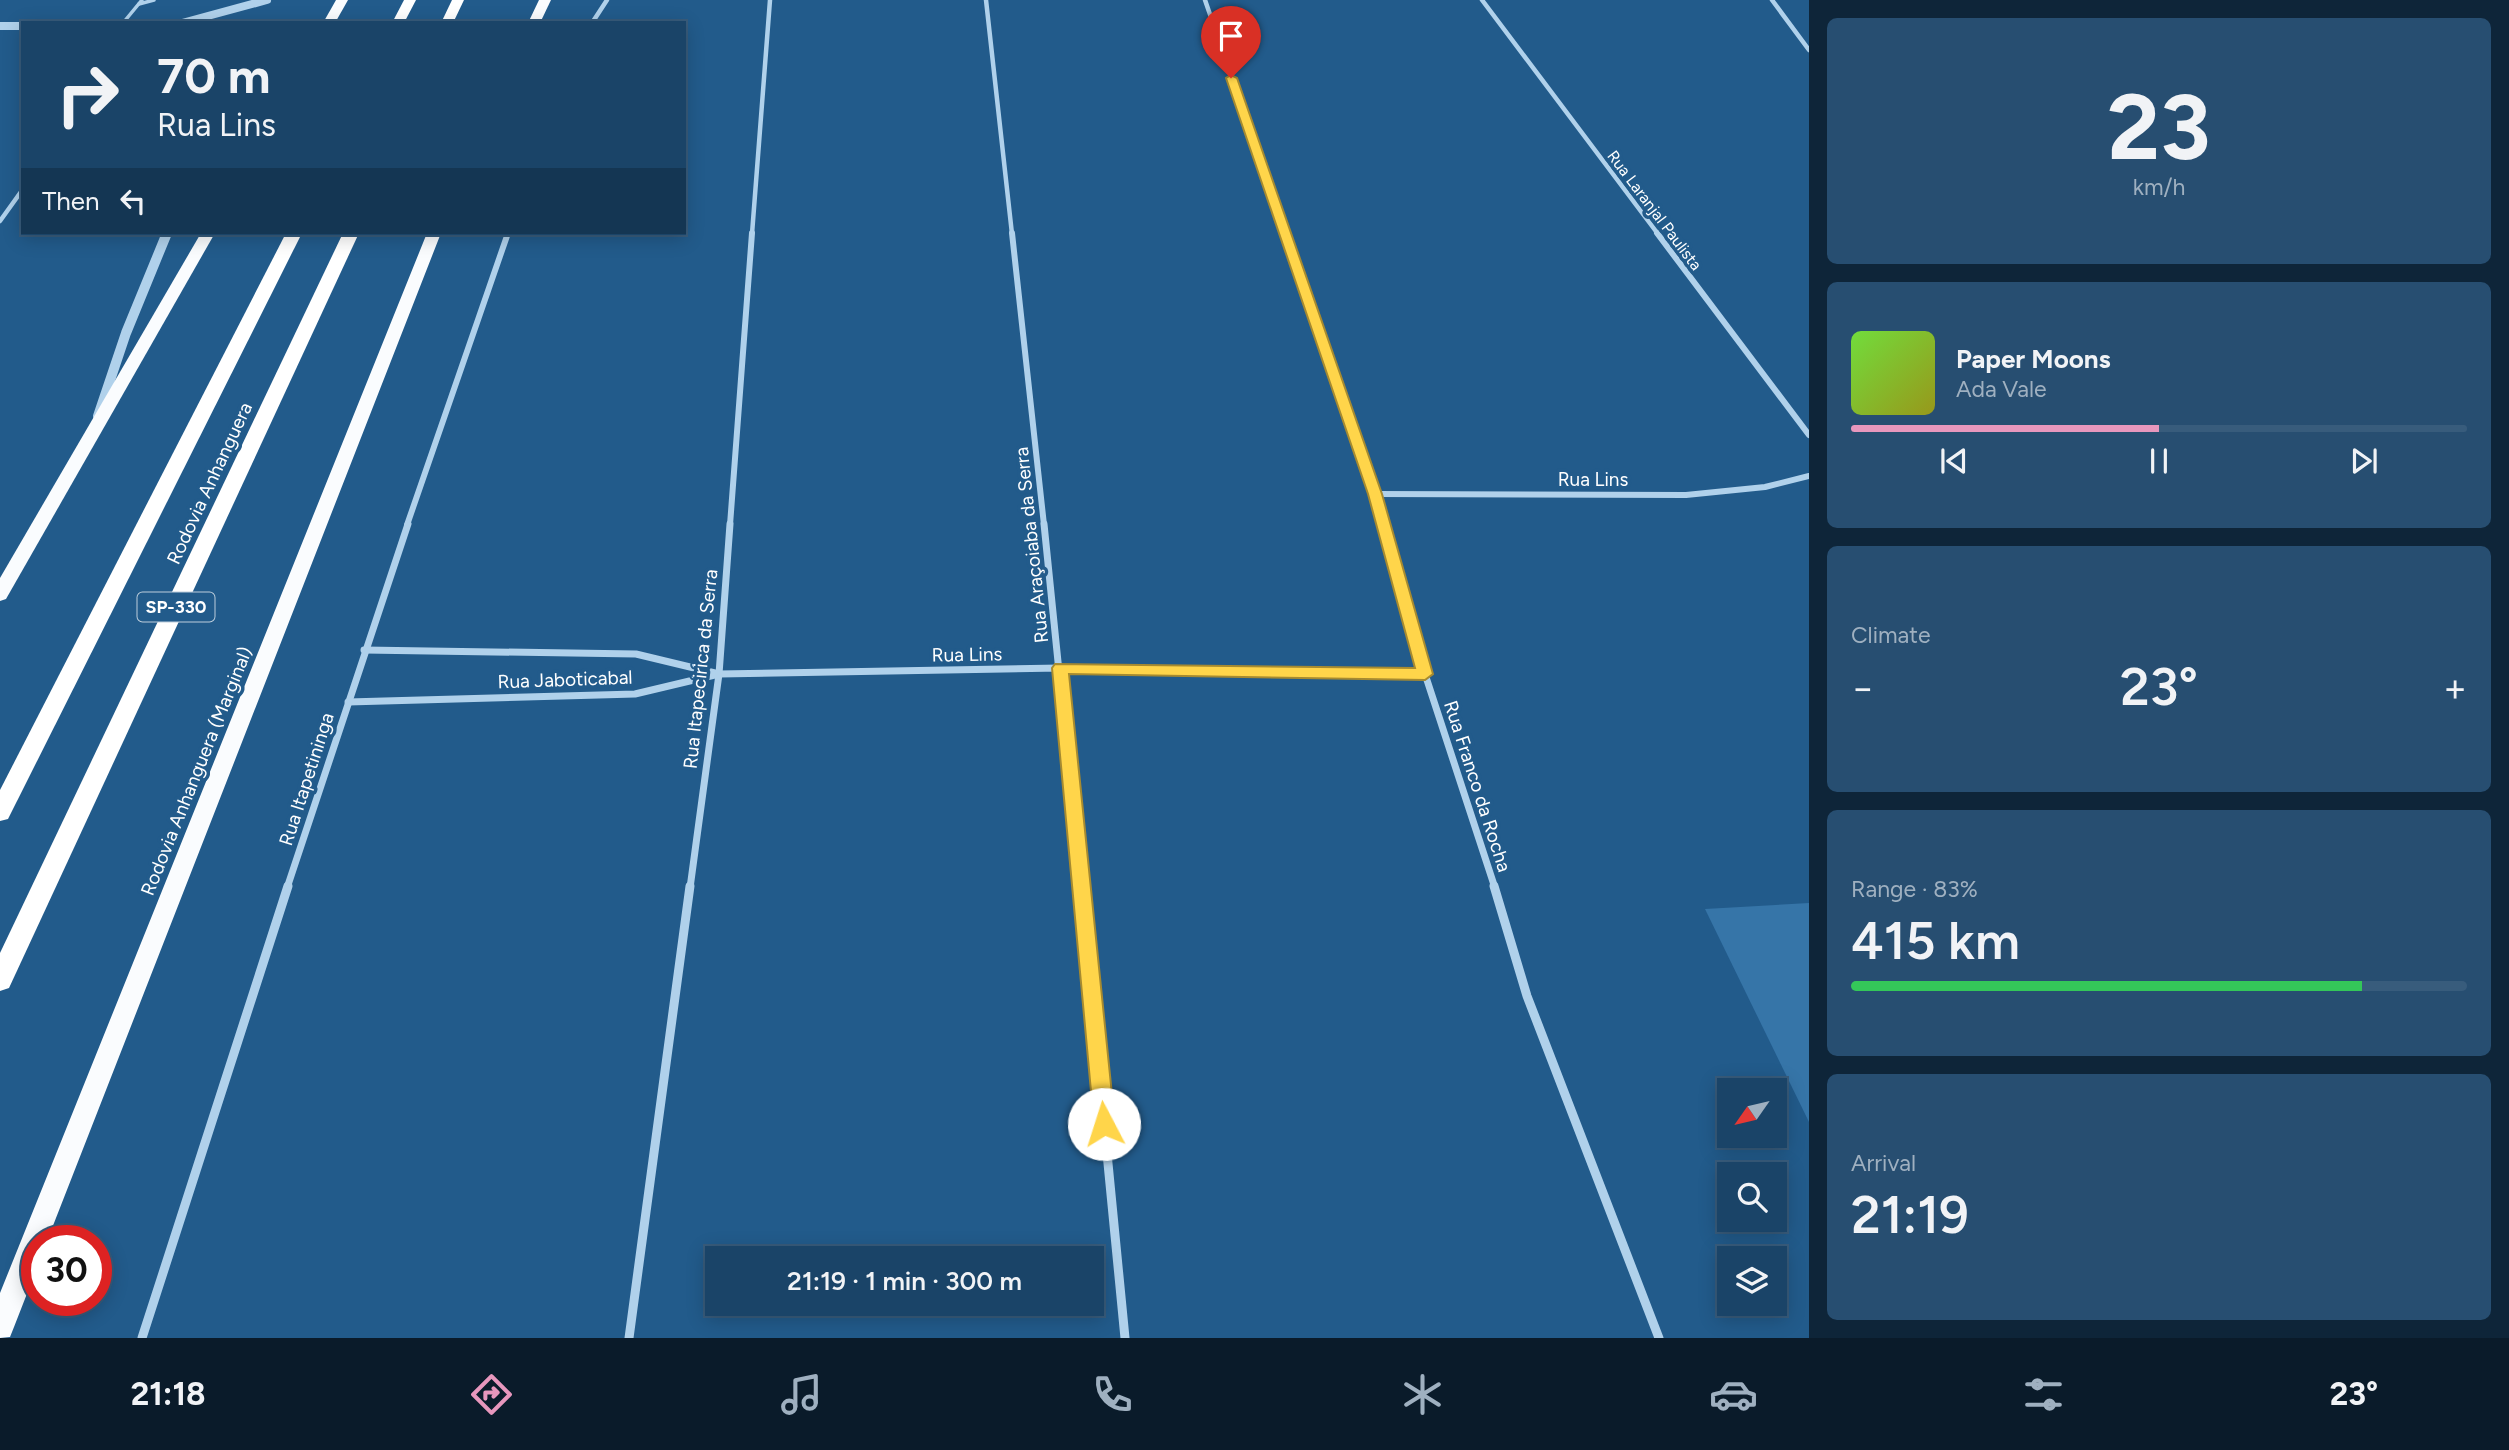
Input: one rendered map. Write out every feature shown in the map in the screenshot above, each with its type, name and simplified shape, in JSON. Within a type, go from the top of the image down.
[{"type":"highway","points":[[330,21],[342,0]]},
{"type":"highway","points":[[399,21],[410,0]]},
{"type":"highway","points":[[448,21],[458,0]]},
{"type":"highway","points":[[535,21],[545,0]]},
{"type":"highway","points":[[0,594],[207,235]]},
{"type":"highway","name":"Rodovia Anhanguera","points":[[0,812],[293,235]]},
{"type":"highway","name":"Rodovia Anhanguera","points":[[0,981],[350,235]]},
{"type":"highway","name":"Rodovia Anhanguera (Marginal)","points":[[0,1327],[433,235]]},
{"type":"street","points":[[189,21],[267,0]]},
{"type":"street","points":[[593,21],[607,0]]},
{"type":"street","name":"Rua Itapecirica da Serra","points":[[629,1338],[719,674],[770,0]]},
{"type":"street","name":"Rua Araçoiaba da Serra","points":[[986,0],[1060,668],[1125,1338]]},
{"type":"street","name":"Rua Franco da Rocha","points":[[1205,0],[1375,494],[1425,674],[1481,841],[1527,996],[1659,1338]]},
{"type":"street","name":"Rua Laranjal Paulista","points":[[1482,0],[1809,435]]},
{"type":"street","points":[[1772,0],[1809,50]]},
{"type":"street","points":[[0,26],[21,26]]},
{"type":"street","points":[[0,221],[21,192]]},
{"type":"street","points":[[92,435],[126,332],[166,235]]},
{"type":"street","name":"Rua Itapetininga","points":[[142,1338],[364,650],[507,235]]},
{"type":"street","name":"Rua Lins","points":[[1375,494],[1686,495],[1765,487],[1809,476]]},
{"type":"street","name":"Rua Jaboticabal","points":[[364,650],[636,654],[719,674]]},
{"type":"street","name":"Rua Lins","points":[[719,674],[1060,668],[1425,674]]},
{"type":"street","name":"Rua Jaboticabal","points":[[348,702],[635,694],[719,674]]},
{"type":"lane","points":[[125,21],[140,2],[154,0]]},
{"type":"shaded area","points":[[1809,903],[1809,1122],[1705,909]]},
{"type":"route","points":[[1104,1124],[1060,668],[1425,674],[1375,494],[1231,78]]}]
